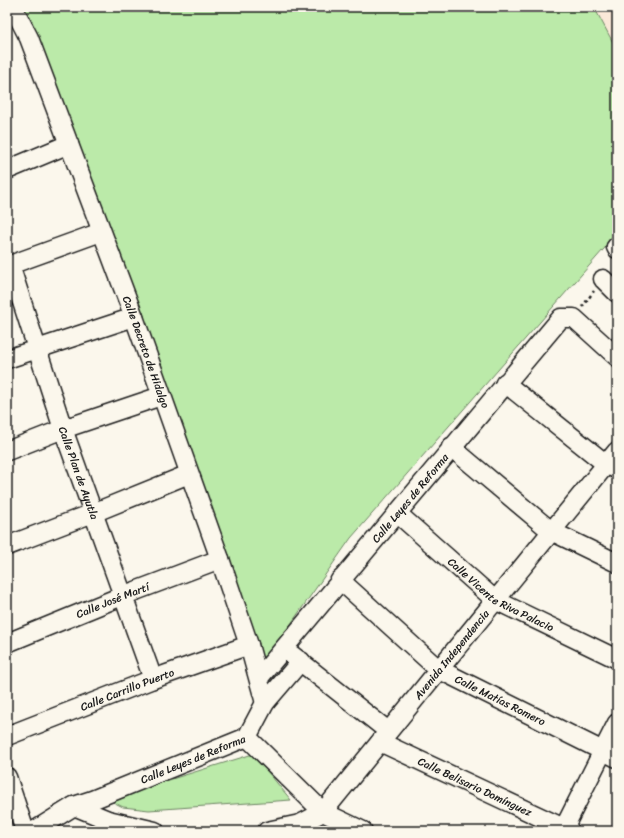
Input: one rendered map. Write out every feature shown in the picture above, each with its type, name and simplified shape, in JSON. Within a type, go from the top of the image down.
[{"type":"street","name":"Calle Decreto de Hidalgo","points":[[13,7],[29,38],[134,317],[220,559],[249,645],[265,703]]},
{"type":"street","points":[[7,170],[69,144]]},
{"type":"street","points":[[8,266],[101,232]]},
{"type":"street","name":"Calle Plan de Ayutla","points":[[8,266],[37,348],[63,429],[153,679]]},
{"type":"street","points":[[603,279],[617,293]]},
{"type":"street","points":[[7,359],[134,317]]},
{"type":"street","points":[[567,318],[617,357]]},
{"type":"street","name":"Calle Leyes de Reforma","points":[[259,678],[505,383],[567,318]]},
{"type":"street","points":[[505,383],[613,462]]},
{"type":"street","points":[[7,451],[63,429],[161,396]]},
{"type":"street","points":[[451,448],[551,531],[617,564]]},
{"type":"street","name":"Avenida Independencia","points":[[267,831],[300,824],[323,812],[551,531],[613,462]]},
{"type":"street","points":[[7,546],[189,474]]},
{"type":"street","name":"Calle Vicente Riva Palacio","points":[[397,513],[495,600],[617,659]]},
{"type":"street","name":"Calle José Martí","points":[[7,643],[122,596],[220,559]]},
{"type":"street","name":"Calle Matías Romero","points":[[340,580],[438,670],[610,755]]},
{"type":"street","name":"Calle Carrillo Puerto","points":[[7,736],[153,679],[249,645]]},
{"type":"street","name":"Calle Belisario Domínguez","points":[[284,648],[384,736],[567,829]]},
{"type":"street","name":"Calle Leyes de Reforma","points":[[74,806],[247,737],[265,703],[301,662]]},
{"type":"street","points":[[567,829],[610,755],[617,723]]},
{"type":"street","points":[[247,737],[323,812],[363,831]]},
{"type":"street","points":[[7,777],[25,831]]},
{"type":"street","points":[[34,831],[74,806],[108,820],[155,831]]},
{"type":"path","points":[[567,318],[603,279]]},
{"type":"shaded area","points":[[594,7],[617,7],[617,50]]},
{"type":"green space","points":[[24,7],[594,7],[617,50],[617,234],[351,538],[260,668]]},
{"type":"green space","points":[[253,754],[291,800],[149,810],[123,807],[107,799]]}]
